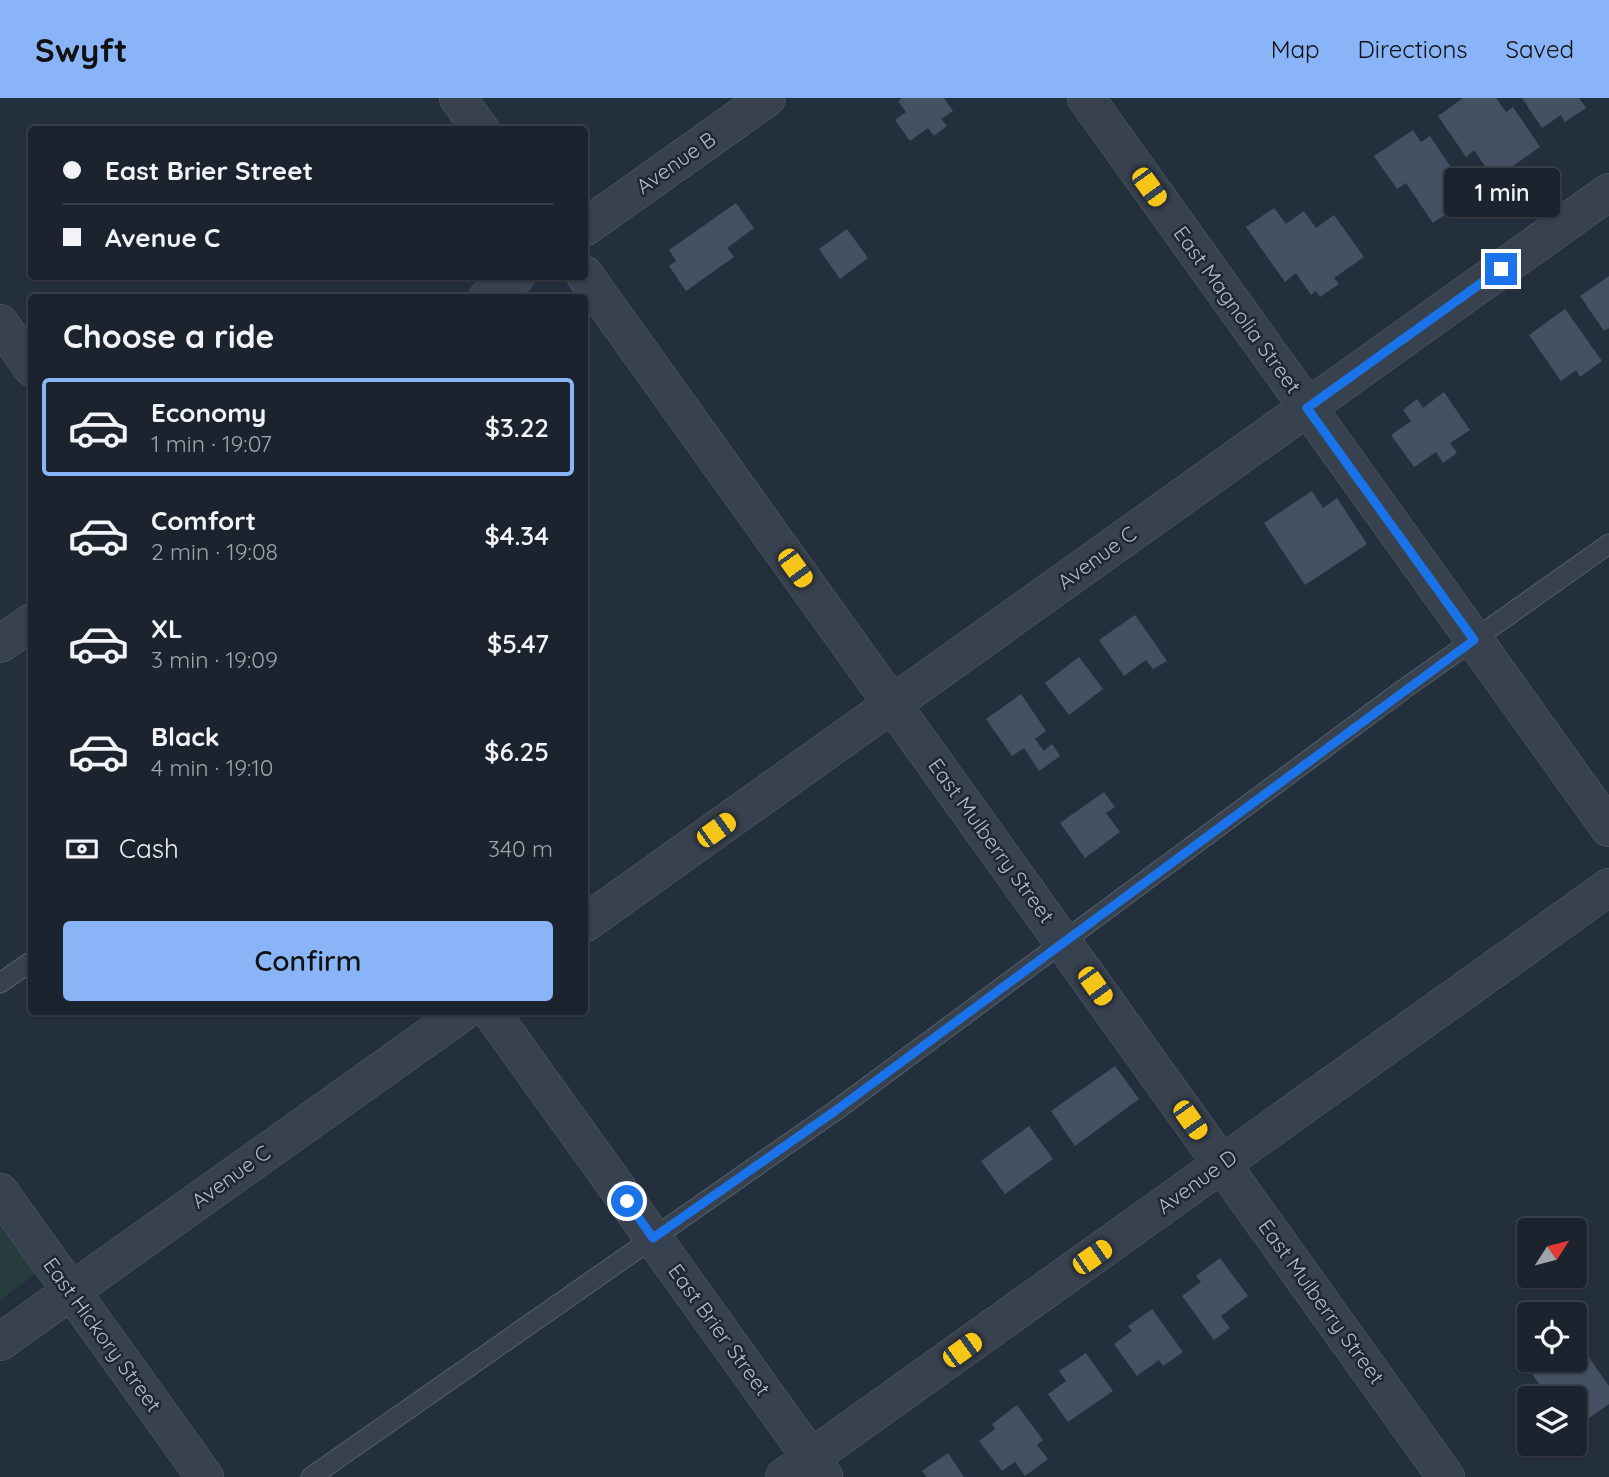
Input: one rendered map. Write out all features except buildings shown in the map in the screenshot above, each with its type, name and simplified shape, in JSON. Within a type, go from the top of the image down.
[{"type":"street","points":[[458,98],[478,126]]},
{"type":"street","name":"Avenue B","points":[[588,225],[767,98]]},
{"type":"street","name":"East Magnolia Street","points":[[1086,98],[1609,828]]},
{"type":"street","name":"Avenue C","points":[[588,921],[1609,192]]},
{"type":"street","points":[[492,294],[511,280]]},
{"type":"street","name":"East Mulberry Street","points":[[588,280],[1446,1477]]},
{"type":"street","points":[[0,323],[28,362]]},
{"type":"street","points":[[0,644],[28,625]]},
{"type":"street","name":"Avenue D","points":[[807,1471],[1222,1164],[1609,887]]},
{"type":"street","name":"Avenue C","points":[[0,1342],[459,1015]]},
{"type":"street","name":"East Brier Street","points":[[493,1015],[653,1238],[807,1471]]},
{"type":"street","name":"East Hickory Street","points":[[0,1192],[205,1477]]},
{"type":"lane","points":[[311,1477],[835,1111],[1474,640],[1609,544]]},
{"type":"lane","points":[[0,983],[28,964]]},
{"type":"green space","points":[[0,1221],[37,1273],[0,1300]]},
{"type":"route","points":[[627,1201],[653,1238],[835,1111],[1474,640],[1307,408],[1501,269]]}]
